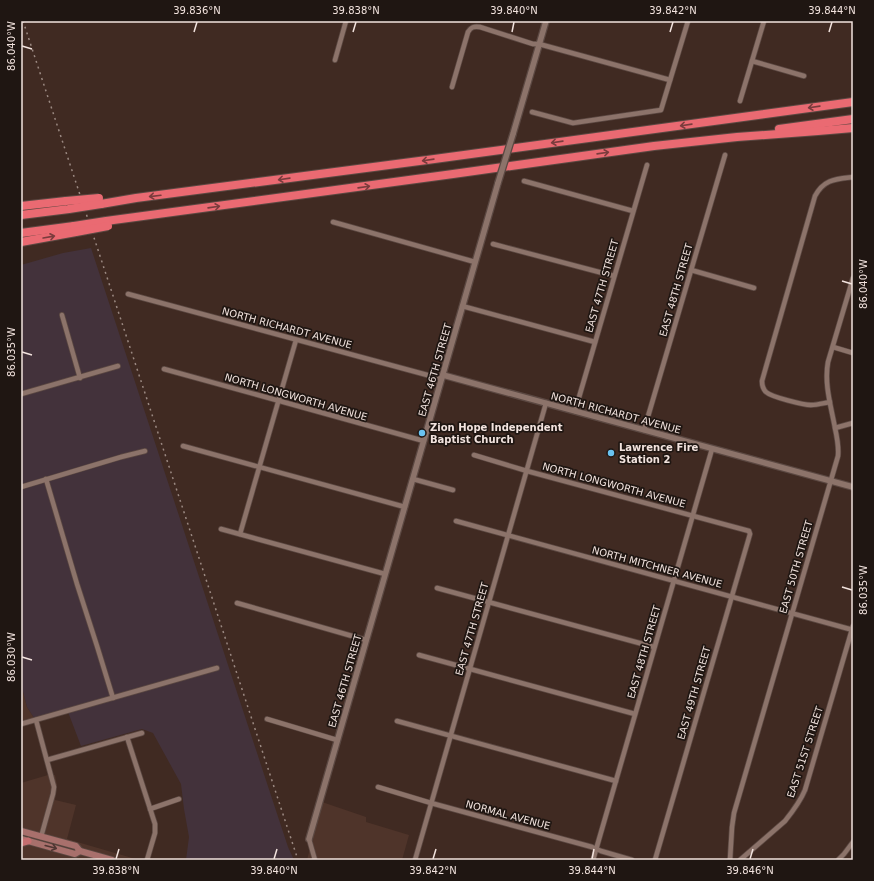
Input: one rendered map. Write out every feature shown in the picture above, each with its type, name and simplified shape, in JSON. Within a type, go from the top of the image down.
[{"type":"highway","points":[[21,215],[67,205],[136,198],[427,160],[853,102]]},
{"type":"highway","points":[[737,137],[792,127],[853,119]]},
{"type":"highway","points":[[21,233],[75,229],[175,212],[654,146],[737,137],[853,128]]},
{"type":"highway","points":[[21,206],[67,205]]},
{"type":"highway","points":[[21,242],[75,229]]},
{"type":"main road","points":[[21,831],[76,846],[80,851],[112,860]]},
{"type":"main road","points":[[23,841],[75,854],[80,851]]},
{"type":"street","points":[[335,60],[346,21]]},
{"type":"street","name":"EAST 46TH STREET","points":[[309,839],[462,306],[546,21]]},
{"type":"street","points":[[532,112],[573,123],[661,110],[688,21]]},
{"type":"street","points":[[740,101],[764,21]]},
{"type":"street","points":[[452,87],[468,32],[473,27],[480,27],[533,44],[539,44],[670,80]]},
{"type":"street","points":[[752,61],[804,76]]},
{"type":"street","name":"EAST 48TH STREET","points":[[644,430],[725,155]]},
{"type":"street","name":"EAST 47TH STREET","points":[[575,411],[647,166]]},
{"type":"street","points":[[830,402],[805,404],[771,396],[762,385],[762,378],[815,196],[828,182],[853,177]]},
{"type":"street","points":[[524,181],[633,211]]},
{"type":"street","points":[[333,222],[475,262]]},
{"type":"street","points":[[493,244],[614,276]]},
{"type":"street","points":[[691,270],[754,288]]},
{"type":"street","name":"EAST 50TH STREET","points":[[730,860],[734,814],[838,452],[838,444],[826,375],[828,362],[853,278]]},
{"type":"street","name":"NORTH RICHARDT AVENUE","points":[[128,294],[296,340],[546,403],[853,487]]},
{"type":"street","points":[[462,306],[595,342]]},
{"type":"street","points":[[62,315],[80,378]]},
{"type":"street","points":[[240,534],[296,340]]},
{"type":"street","points":[[833,347],[853,353]]},
{"type":"street","points":[[21,394],[118,366]]},
{"type":"street","name":"NORTH LONGWORTH AVENUE","points":[[164,369],[424,441]]},
{"type":"street","name":"EAST 47TH STREET","points":[[415,860],[546,403]]},
{"type":"street","points":[[835,428],[853,424]]},
{"type":"street","points":[[183,446],[405,507]]},
{"type":"street","name":"EAST 48TH STREET","points":[[593,860],[712,449]]},
{"type":"street","points":[[21,487],[145,451]]},
{"type":"street","name":"NORTH LONGWORTH AVENUE","points":[[474,455],[527,471],[749,531]]},
{"type":"street","points":[[46,479],[113,698]]},
{"type":"street","points":[[413,479],[453,490]]},
{"type":"street","name":"NORTH MITCHNER AVENUE","points":[[456,521],[792,614],[853,629]]},
{"type":"street","points":[[221,528],[385,574]]},
{"type":"street","name":"EAST 49TH STREET","points":[[655,860],[748,542],[750,534],[749,531]]},
{"type":"street","points":[[436,588],[654,647]]},
{"type":"street","points":[[237,604],[366,640]]},
{"type":"street","name":"EAST 51ST STREET","points":[[740,860],[785,821],[800,802],[805,790],[853,629]]},
{"type":"street","points":[[419,655],[635,714]]},
{"type":"street","points":[[21,724],[217,668]]},
{"type":"street","points":[[267,719],[337,740]]},
{"type":"street","points":[[36,720],[54,787],[41,837]]},
{"type":"street","points":[[397,721],[616,781]]},
{"type":"street","points":[[47,760],[142,733]]},
{"type":"street","points":[[127,737],[155,828],[147,860]]},
{"type":"street","name":"NORMAL AVENUE","points":[[378,787],[592,847],[601,852],[632,860]]},
{"type":"street","points":[[150,809],[179,799]]},
{"type":"street","points":[[309,839],[315,860]]},
{"type":"street","points":[[838,860],[853,842]]},
{"type":"shaded area","points":[[91,248],[288,847],[294,860],[186,860],[189,837],[181,784],[153,733],[142,729],[81,746],[68,712],[36,721],[27,707],[21,684],[21,265],[63,253]]},
{"type":"shaded area","points":[[21,684],[27,707],[36,721],[21,726]]},
{"type":"shaded area","points":[[48,775],[55,775],[57,785],[55,800],[76,805],[67,839],[139,860],[21,860],[21,783]]},
{"type":"shaded area","points":[[322,802],[366,817],[366,822],[409,835],[402,860],[307,860]]},
{"type":"railway","points":[[23,21],[298,860]]},
{"type":"place","name":"Zion Hope Independent Baptist Church","points":[[422,433]]},
{"type":"place","name":"Lawrence Fire Station 2","points":[[611,453]]}]
